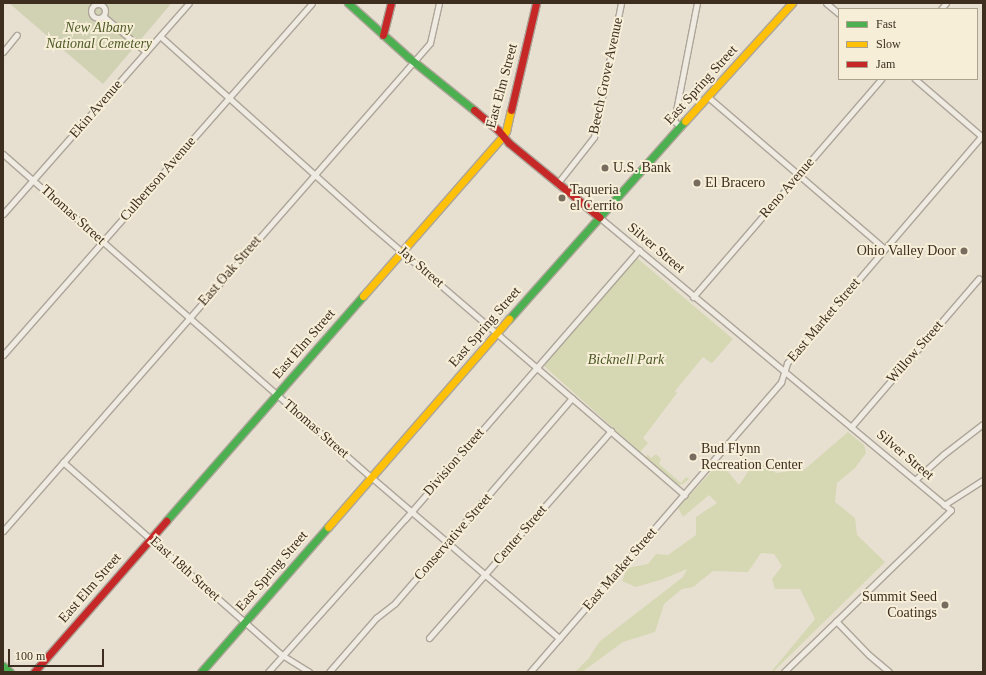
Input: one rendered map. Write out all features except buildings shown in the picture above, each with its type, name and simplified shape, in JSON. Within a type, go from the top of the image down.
[{"type":"main road","name":"Silver Street","points":[[348,3],[414,62],[498,130],[509,143],[599,217]]},
{"type":"main road","points":[[383,35],[391,3]]},
{"type":"main road","name":"East Elm Street","points":[[34,672],[503,136],[506,131],[536,3]]},
{"type":"main road","name":"East Spring Street","points":[[201,672],[497,332],[792,3]]},
{"type":"main road","points":[[3,666],[10,672]]},
{"type":"street","name":"Culbertson Avenue","points":[[3,355],[103,243],[312,3]]},
{"type":"street","name":"East Oak Street","points":[[3,531],[430,43],[439,3]]},
{"type":"street","name":"Beech Grove Avenue","points":[[558,184],[594,137],[621,3]]},
{"type":"street","points":[[681,127],[674,121],[697,3]]},
{"type":"street","points":[[826,3],[838,13]]},
{"type":"street","name":"Ekin Avenue","points":[[3,214],[160,36],[186,4]]},
{"type":"street","points":[[104,16],[146,52]]},
{"type":"street","points":[[3,52],[17,36]]},
{"type":"street","name":"Jay Street","points":[[160,36],[314,175],[685,495]]},
{"type":"street","name":"Reno Avenue","points":[[694,297],[879,80]]},
{"type":"street","points":[[916,80],[982,135]]},
{"type":"street","points":[[708,97],[885,249]]},
{"type":"street","name":"East Market Street","points":[[530,672],[685,495],[780,382],[787,363],[982,135]]},
{"type":"street","name":"Thomas Street","points":[[3,154],[371,477],[559,638]]},
{"type":"street","name":"Silver Street","points":[[599,217],[951,510],[836,621]]},
{"type":"street","name":"Division Street","points":[[268,672],[639,250]]},
{"type":"street","name":"Willow Street","points":[[851,427],[979,278]]},
{"type":"street","name":"Conservative Street","points":[[330,672],[376,618],[395,603],[572,398]]},
{"type":"street","points":[[914,480],[944,454],[983,424]]},
{"type":"street","name":"Center Street","points":[[429,638],[611,431]]},
{"type":"street","name":"East 18th Street","points":[[63,462],[282,655],[309,672]]},
{"type":"street","points":[[944,505],[983,480]]},
{"type":"street","points":[[784,672],[836,621],[869,655],[889,672]]},
{"type":"green space","name":"New Albany National Cemetery","points":[[9,3],[168,3],[170,5],[103,84]]},
{"type":"green space","name":"Bicknell Park","points":[[637,258],[733,339],[713,362],[711,363],[703,357],[675,391],[677,393],[643,438],[648,443],[640,452],[543,365]]},
{"type":"green space","points":[[848,432],[864,445],[866,453],[855,468],[837,483],[835,502],[855,518],[857,535],[885,562],[773,672],[771,672],[815,619],[800,589],[775,589],[772,579],[782,566],[774,554],[761,553],[748,572],[713,571],[693,587],[682,589],[664,604],[655,632],[623,642],[582,672],[575,672],[589,658],[599,642],[683,577],[687,569],[663,579],[636,587],[622,581],[627,568],[648,564],[656,554],[668,555],[696,535],[696,517],[717,503],[709,495],[683,517],[678,508],[720,462],[739,485],[756,460],[776,473],[805,469]]},
{"type":"green space","points":[[647,454],[651,458],[656,454],[661,459],[659,464],[681,483],[686,477],[689,479],[683,484],[678,485],[647,458]]},
{"type":"traffic: fast","points":[[348,3],[408,57],[474,110]]},
{"type":"traffic: fast","points":[[509,319],[685,121]]},
{"type":"traffic: fast","points":[[166,521],[363,296]]},
{"type":"traffic: fast","points":[[201,672],[328,527]]},
{"type":"traffic: fast","points":[[3,666],[10,672]]},
{"type":"traffic: slow","points":[[685,121],[792,3]]},
{"type":"traffic: slow","points":[[363,296],[503,136],[506,131],[511,110]]},
{"type":"traffic: slow","points":[[328,527],[509,319]]},
{"type":"traffic: jam","points":[[383,35],[391,3]]},
{"type":"traffic: jam","points":[[511,110],[536,3]]},
{"type":"traffic: jam","points":[[474,110],[498,130],[509,143],[599,217]]},
{"type":"traffic: jam","points":[[34,672],[166,521]]},
{"type":"place","name":"U.S. Bank","points":[[605,168]]},
{"type":"place","name":"El Bracero","points":[[697,183]]},
{"type":"place","name":"Taqueria el Cerrito","points":[[562,198]]},
{"type":"place","name":"Ohio Valley Door","points":[[964,251]]},
{"type":"place","name":"Bud Flynn Recreation Center","points":[[693,457]]},
{"type":"place","name":"Summit Seed Coatings","points":[[945,605]]}]
